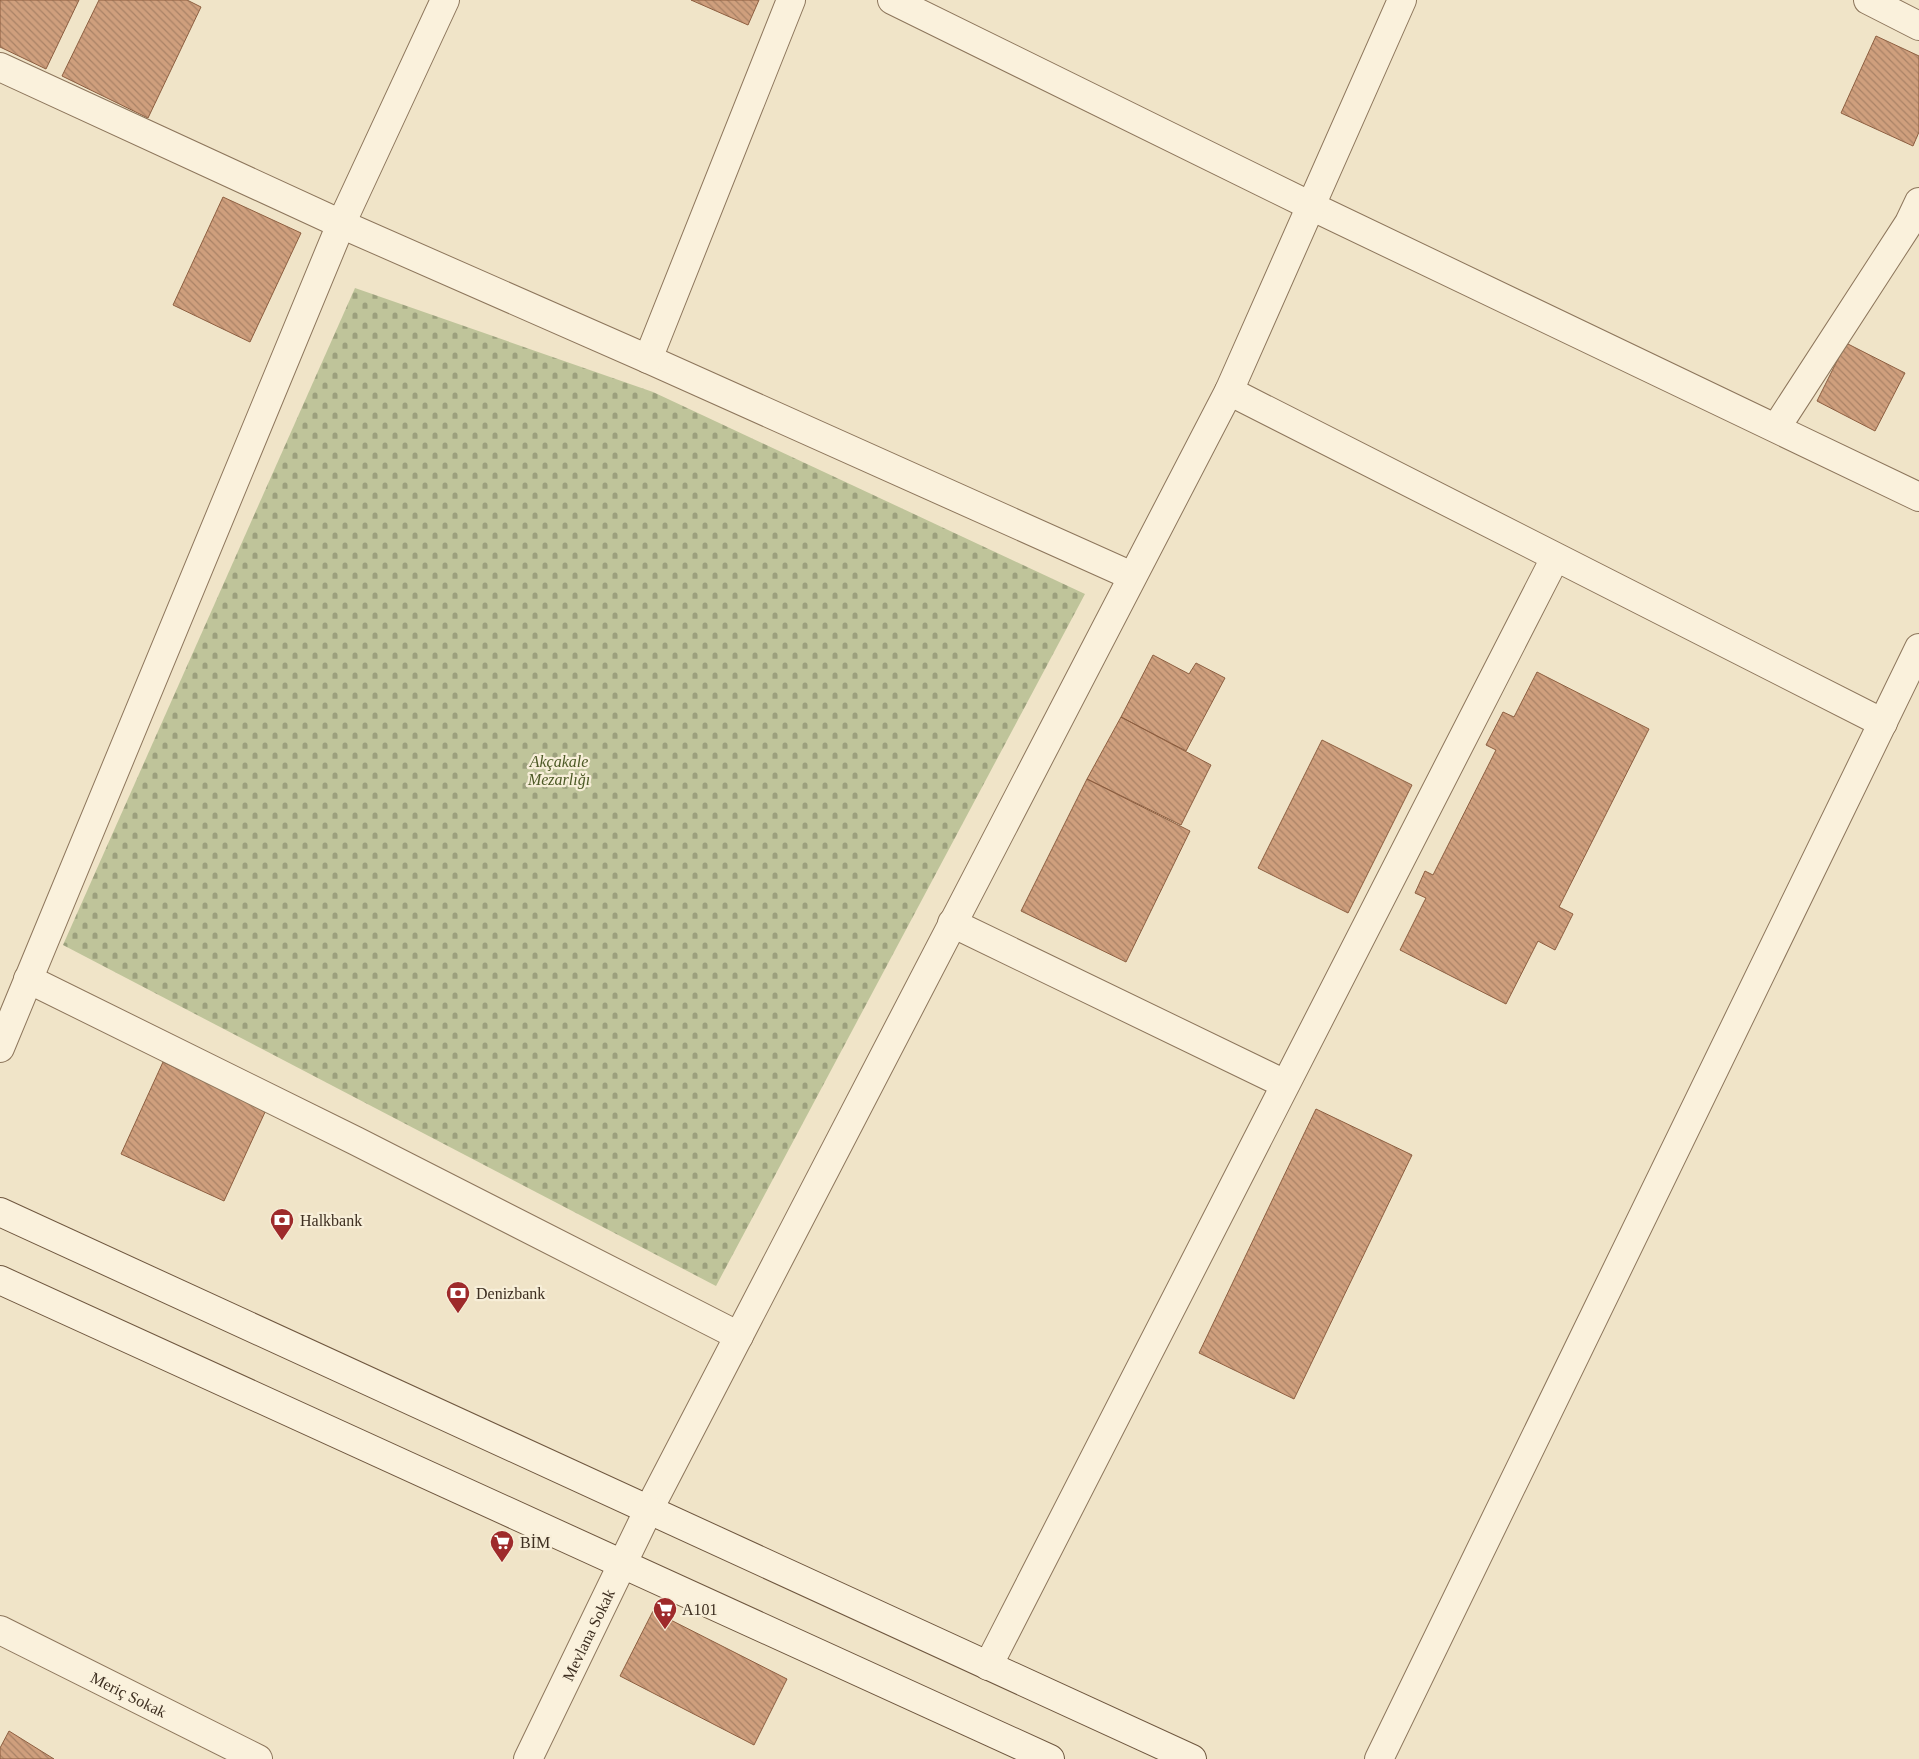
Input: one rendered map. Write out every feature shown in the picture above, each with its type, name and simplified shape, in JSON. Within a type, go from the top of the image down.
[{"type":"street","points":[[0,1048],[341,224],[445,0]]},
{"type":"street","points":[[648,359],[791,0]]},
{"type":"street","points":[[892,0],[1313,206],[1919,497]]},
{"type":"street","name":"Mevlana Sokak","points":[[528,1759],[648,1511],[1229,391],[1313,206],[1402,0]]},
{"type":"street","points":[[1885,4],[1919,26]]},
{"type":"street","points":[[0,67],[341,224],[1132,576]]},
{"type":"street","points":[[1776,428],[1909,223],[1919,202]]},
{"type":"street","points":[[1229,391],[1883,723]]},
{"type":"street","points":[[988,1666],[1555,558]]},
{"type":"street","points":[[1379,1759],[1919,648]]},
{"type":"street","points":[[952,922],[1285,1084]]},
{"type":"street","points":[[28,980],[356,1141],[739,1336]]},
{"type":"street","points":[[0,1212],[1192,1759]]},
{"type":"street","points":[[0,1280],[1050,1759]]},
{"type":"street","name":"Meriç Sokak","points":[[0,1630],[258,1759]]},
{"type":"green space","name":"Akçakale Mezarlığı","points":[[355,288],[653,392],[1085,594],[716,1286],[63,945]]},
{"type":"building","points":[[0,0],[79,0],[46,69],[0,47]]},
{"type":"building","points":[[99,0],[187,0],[201,7],[148,118],[62,76]]},
{"type":"building","points":[[691,0],[759,0],[748,25]]},
{"type":"building","points":[[1876,36],[1919,56],[1919,132],[1913,146],[1841,113]]},
{"type":"building","points":[[223,197],[301,233],[250,342],[173,305]]},
{"type":"building","points":[[1846,343],[1905,373],[1875,431],[1817,401]]},
{"type":"building","points":[[1153,655],[1189,674],[1196,663],[1225,678],[1186,751],[1121,717]]},
{"type":"building","points":[[1537,672],[1649,729],[1559,907],[1573,914],[1555,950],[1538,941],[1506,1004],[1400,950],[1426,898],[1415,893],[1425,871],[1433,875],[1496,750],[1486,745],[1503,712],[1514,717]]},
{"type":"building","points":[[1121,717],[1211,765],[1181,825],[1087,779]]},
{"type":"building","points":[[1322,740],[1412,785],[1348,913],[1258,868]]},
{"type":"building","points":[[1087,779],[1190,831],[1126,962],[1021,911]]},
{"type":"building","points":[[163,1062],[266,1110],[224,1201],[121,1154]]},
{"type":"building","points":[[1316,1109],[1412,1155],[1294,1399],[1199,1353]]},
{"type":"building","points":[[653,1611],[787,1679],[754,1745],[620,1676]]},
{"type":"building","points":[[9,1731],[54,1759],[0,1759],[0,1748]]},
{"type":"place","name":"Halkbank","points":[[282,1241]]},
{"type":"place","name":"Denizbank","points":[[458,1314]]},
{"type":"place","name":"BİM","points":[[502,1563]]},
{"type":"place","name":"A101","points":[[665,1630]]}]
